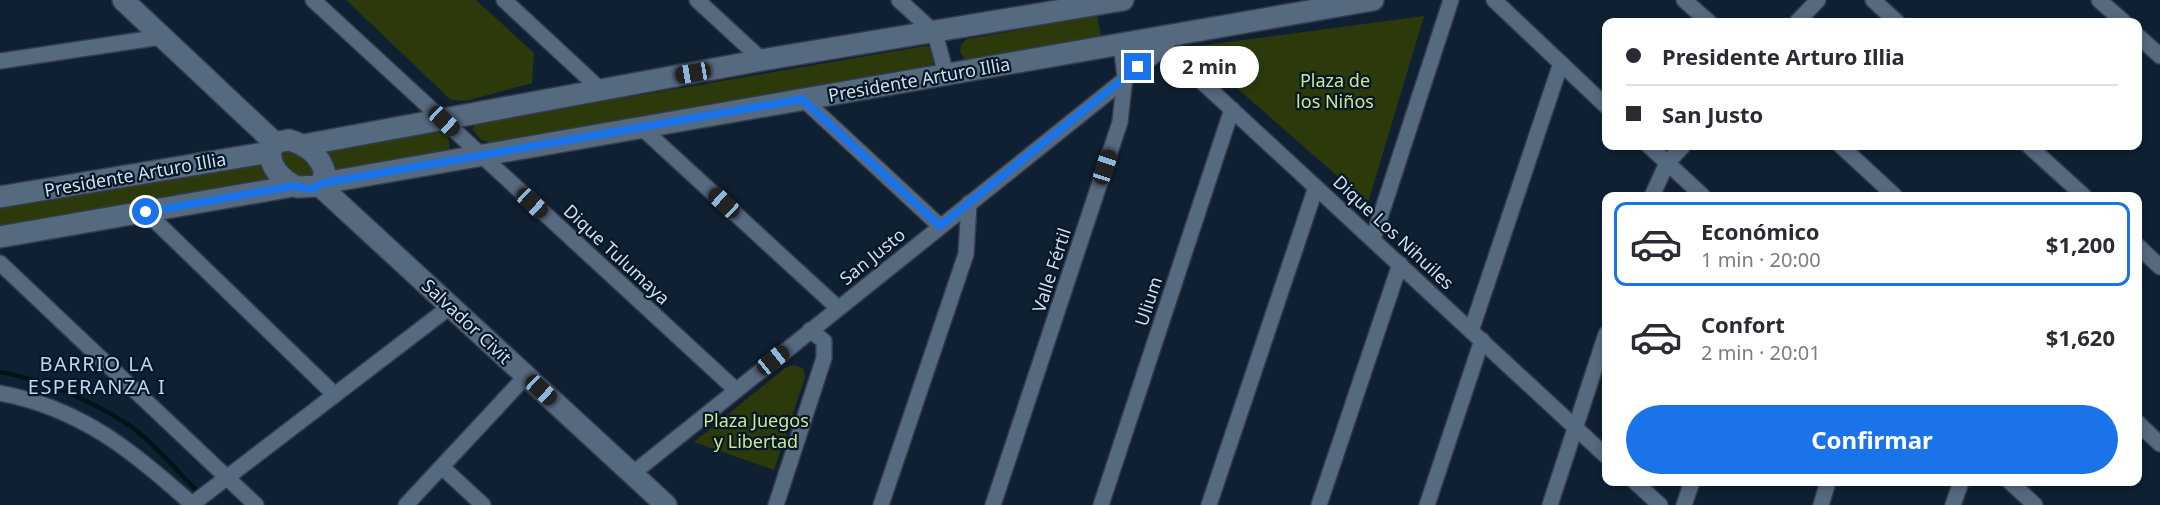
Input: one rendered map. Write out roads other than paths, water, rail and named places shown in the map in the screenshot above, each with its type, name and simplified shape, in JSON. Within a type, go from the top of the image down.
[{"type":"street","points":[[123,0],[273,147],[276,170],[293,186]]},
{"type":"street","name":"Dique Tulumaya","points":[[313,0],[736,390]]},
{"type":"street","points":[[504,0],[601,90]]},
{"type":"street","points":[[697,0],[762,60]]},
{"type":"street","points":[[899,0],[935,33],[946,74]]},
{"type":"street","points":[[304,145],[444,121],[762,60],[935,33],[1118,0]]},
{"type":"street","name":"Presidente Arturo Illia","points":[[322,185],[1121,44],[1160,43],[1279,8],[1373,0]]},
{"type":"street","points":[[1373,239],[1451,0]]},
{"type":"street","points":[[1494,0],[1602,102]]},
{"type":"street","points":[[1684,0],[1704,18]]},
{"type":"street","points":[[1801,18],[1818,0]]},
{"type":"street","points":[[1873,0],[1893,18]]},
{"type":"street","points":[[2099,0],[2119,18]]},
{"type":"street","points":[[0,61],[161,37]]},
{"type":"street","points":[[2142,40],[2160,56]]},
{"type":"street","name":"Dique Los Nihuiles","points":[[1160,43],[1602,452]]},
{"type":"street","name":"San Justo","points":[[632,474],[1125,77],[1160,43]]},
{"type":"street","name":"Valle Fértil","points":[[993,505],[1120,122],[1125,77],[1121,44]]},
{"type":"street","points":[[1427,505],[1561,63]]},
{"type":"street","points":[[802,99],[940,226]]},
{"type":"street","name":"Ulium","points":[[1101,505],[1232,109]]},
{"type":"street","points":[[642,128],[838,308]]},
{"type":"street","points":[[0,237],[293,186],[305,189],[322,185],[323,167],[313,152],[304,145],[289,140],[273,147]]},
{"type":"street","name":"Presidente Arturo Illia","points":[[0,197],[273,147]]},
{"type":"street","points":[[1653,150],[1699,192]]},
{"type":"street","points":[[1654,192],[1667,163],[1679,150]]},
{"type":"street","points":[[1845,150],[1891,192]]},
{"type":"street","points":[[2033,150],[2080,192]]},
{"type":"street","name":"Salvador Civit","points":[[322,185],[666,505]]},
{"type":"street","points":[[1209,505],[1316,187]]},
{"type":"street","points":[[881,505],[966,255],[969,203]]},
{"type":"street","points":[[146,212],[335,395]]},
{"type":"street","points":[[2142,250],[2160,267]]},
{"type":"street","points":[[0,263],[256,505]]},
{"type":"street","points":[[1319,505],[1400,264]]},
{"type":"street","points":[[0,393],[27,398],[88,425],[116,441],[192,505],[451,306]]},
{"type":"street","points":[[776,505],[824,358],[824,341],[810,330]]},
{"type":"street","points":[[1550,505],[1602,346]]},
{"type":"street","points":[[406,505],[526,376]]},
{"type":"street","points":[[2142,427],[2160,444]]},
{"type":"street","points":[[442,467],[483,505]]},
{"type":"street","points":[[1638,486],[1652,502]]},
{"type":"street","points":[[1684,505],[1691,486]]},
{"type":"street","points":[[1821,505],[1827,486]]},
{"type":"street","points":[[1953,505],[1960,486]]},
{"type":"street","points":[[2014,486],[2035,505]]},
{"type":"waterway","points":[[0,372],[49,385],[113,415],[163,455],[197,491]]},
{"type":"district","name":"BARRIO LA ESPERANZA I","points":[[97,374]]},
{"type":"park label","name":"Plaza de los Niños","points":[[1335,90]]},
{"type":"park label","name":"Plaza Juegos y Libertad","points":[[756,430]]}]
